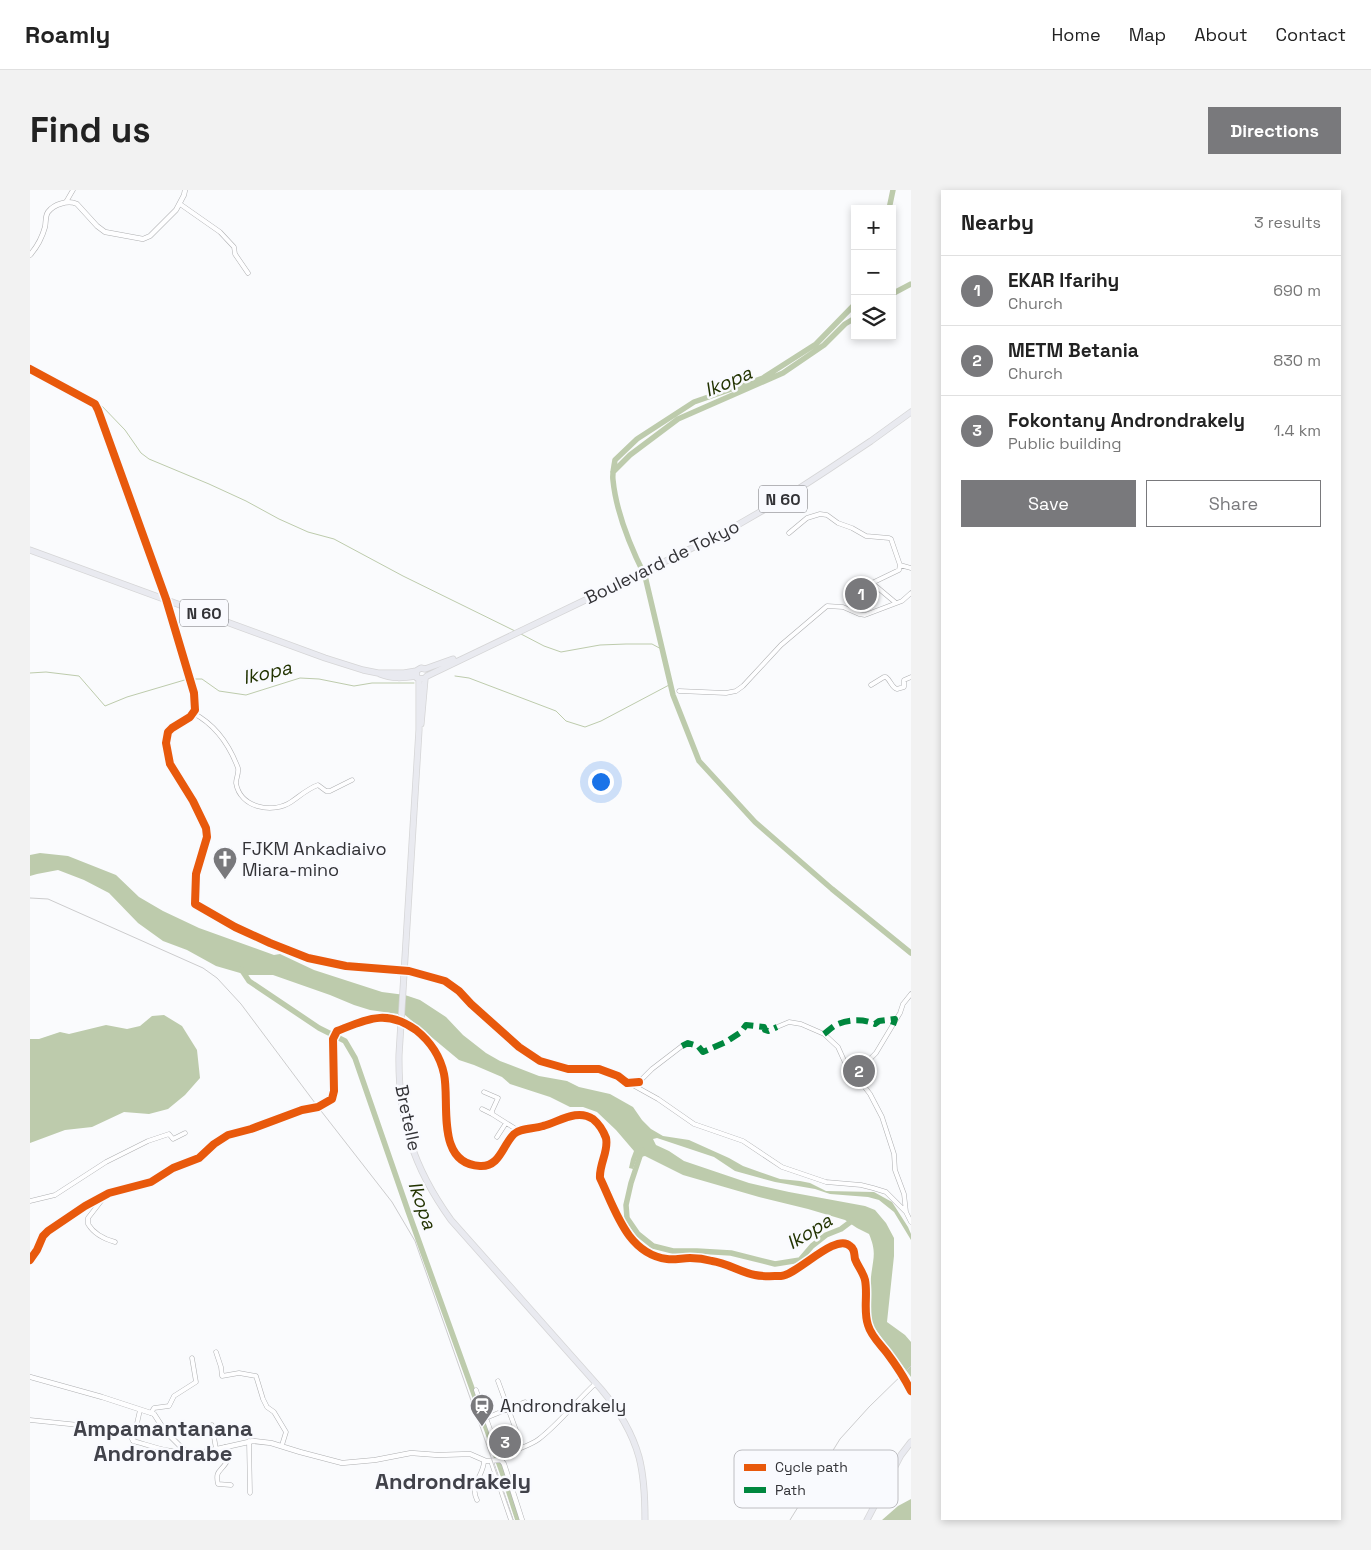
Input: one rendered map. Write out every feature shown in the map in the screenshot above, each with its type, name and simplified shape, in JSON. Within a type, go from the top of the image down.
[{"type":"main road","name":"Boulevard de Tokyo","points":[[30,550],[325,658],[386,677],[421,676],[483,649],[734,527],[786,497],[871,442],[911,412]]},
{"type":"main road","points":[[425,669],[428,673],[421,676],[419,668],[425,669],[467,656]]},
{"type":"main road","name":"Bretelle","points":[[421,676],[421,725],[419,730],[403,973],[399,1074],[406,1130],[413,1152],[431,1191],[451,1220],[596,1384],[617,1411],[627,1428],[637,1453],[643,1483],[645,1520]]},
{"type":"main road","points":[[898,1460],[911,1443]]},
{"type":"main road","points":[[868,1520],[874,1508]]},
{"type":"street","points":[[66,202],[73,190]]},
{"type":"street","points":[[30,255],[41,238],[48,212],[58,204],[66,202],[77,204],[105,232],[143,239],[150,236],[169,218],[180,204],[185,190]]},
{"type":"street","points":[[180,204],[220,232],[234,247],[234,254],[248,273]]},
{"type":"street","points":[[30,369],[95,404],[166,599],[194,693],[195,710],[190,717],[168,732],[166,743],[170,764],[193,801],[206,828],[208,837],[196,874],[195,904],[262,939],[308,958],[346,966],[403,973],[445,981],[459,991],[470,1004],[519,1047],[540,1061],[568,1069],[599,1069],[618,1076],[627,1083],[640,1082]]},
{"type":"street","points":[[789,533],[807,518],[820,514],[827,515],[838,523],[866,536],[889,538],[900,565],[898,572],[872,583],[896,604]]},
{"type":"street","points":[[900,565],[911,568]]},
{"type":"street","points":[[679,691],[726,693],[736,691],[743,686],[781,645],[827,606],[843,607],[865,615],[896,604],[911,593]]},
{"type":"street","points":[[871,686],[886,677],[896,689],[904,687],[904,680],[911,677]]},
{"type":"street","points":[[193,714],[204,719],[220,733],[238,768],[239,773],[236,782],[239,791],[247,802],[257,807],[270,808],[284,805],[318,785],[326,791],[330,791],[352,780]]},
{"type":"street","points":[[853,1073],[858,1065],[870,1059],[876,1053],[900,1013],[903,1004],[911,994]]},
{"type":"street","points":[[30,1260],[38,1250],[48,1231],[109,1193],[151,1182],[173,1168],[188,1164],[199,1158],[214,1144],[228,1135],[302,1110],[318,1107],[332,1099],[334,1091],[333,1039],[337,1031],[374,1017],[389,1019],[401,1021],[412,1028],[427,1039],[435,1050],[443,1071],[446,1092],[446,1119],[451,1146],[457,1156],[470,1164],[487,1166],[498,1158],[514,1134],[520,1131],[580,1114],[590,1117],[596,1122],[603,1130],[606,1140],[600,1178],[619,1220],[635,1242],[660,1258],[677,1260],[696,1258],[725,1264],[754,1275],[784,1276],[795,1271],[811,1257],[839,1244],[845,1242],[849,1244],[853,1249],[856,1261],[865,1280],[866,1319],[869,1329],[911,1391]]},
{"type":"street","points":[[777,1027],[794,1022],[824,1034],[838,1047],[847,1067],[870,1094],[882,1117],[893,1149],[895,1170],[905,1201],[906,1212]]},
{"type":"street","points":[[682,1046],[652,1069],[640,1082],[631,1084],[658,1099],[694,1124],[743,1141],[782,1166],[826,1182],[873,1188],[886,1192],[906,1212],[911,1222]]},
{"type":"street","points":[[484,1092],[498,1098],[492,1114]]},
{"type":"street","points":[[482,1109],[520,1131]]},
{"type":"street","points":[[497,1137],[506,1123]]},
{"type":"street","points":[[30,1201],[55,1195],[106,1162],[148,1141],[169,1134],[173,1139],[185,1134]]},
{"type":"street","points":[[109,1193],[88,1218],[88,1224],[98,1235],[106,1240],[115,1242]]},
{"type":"street","points":[[898,1203],[905,1201]]},
{"type":"street","points":[[216,1352],[222,1376],[239,1373],[256,1376],[267,1407],[274,1412],[286,1432],[282,1445]]},
{"type":"street","points":[[151,1413],[154,1408],[170,1406],[174,1396],[196,1382],[192,1358]]},
{"type":"street","points":[[30,1377],[151,1413],[156,1416],[168,1433],[188,1454],[193,1455],[249,1441],[282,1445],[300,1452],[342,1463],[375,1460],[411,1453],[443,1456],[470,1454],[484,1461],[496,1460],[532,1444],[547,1432],[596,1384]]},
{"type":"street","points":[[907,1383],[911,1379]]},
{"type":"street","points":[[497,1450],[520,1441],[498,1381]]},
{"type":"street","points":[[476,1390],[497,1450],[496,1460],[511,1520]]},
{"type":"street","points":[[486,1418],[525,1402]]},
{"type":"street","points":[[133,1441],[140,1410]]},
{"type":"street","points":[[30,1420],[108,1428],[130,1436],[133,1441],[162,1449],[181,1452],[185,1450]]},
{"type":"street","points":[[212,1425],[216,1449]]},
{"type":"street","points":[[249,1441],[250,1493]]},
{"type":"street","points":[[225,1447],[226,1463],[217,1474],[217,1480],[220,1485],[231,1485]]},
{"type":"street","points":[[496,1460],[504,1464],[522,1520]]},
{"type":"street","points":[[477,1500],[474,1494],[475,1484],[484,1467],[484,1461]]},
{"type":"shaded area","points":[[40,853],[68,856],[116,875],[139,897],[199,928],[274,955],[280,954],[314,970],[382,992],[405,995],[420,1000],[446,1017],[463,1035],[486,1053],[500,1061],[539,1076],[567,1081],[579,1087],[610,1094],[633,1107],[651,1129],[663,1136],[689,1140],[743,1166],[780,1179],[810,1183],[826,1191],[874,1192],[892,1202],[908,1227],[911,1240],[894,1212],[879,1200],[868,1197],[830,1194],[815,1189],[775,1182],[735,1171],[714,1157],[657,1138],[653,1139],[656,1145],[684,1161],[749,1183],[865,1206],[875,1210],[886,1223],[894,1238],[887,1322],[905,1335],[911,1342],[911,1377],[873,1326],[870,1296],[874,1251],[869,1234],[845,1220],[683,1175],[645,1156],[637,1158],[633,1169],[629,1168],[634,1151],[597,1112],[583,1107],[570,1107],[550,1097],[510,1084],[502,1077],[459,1060],[405,1015],[370,1010],[273,975],[247,975],[216,966],[187,950],[163,941],[138,923],[109,893],[84,880],[58,870],[30,876],[30,855]]},
{"type":"shaded area","points":[[164,1015],[182,1026],[197,1050],[200,1078],[185,1095],[168,1109],[149,1114],[124,1112],[92,1127],[65,1130],[30,1143],[30,1039],[39,1039],[60,1032],[69,1034],[106,1025],[127,1029],[140,1026],[152,1016]]},
{"type":"shaded area","points":[[911,1499],[911,1520],[882,1520],[898,1508],[898,1506]]},
{"type":"waterway","points":[[890,205],[893,190]]},
{"type":"waterway","name":"Ikopa","points":[[896,292],[911,284]]},
{"type":"waterway","points":[[851,308],[816,344],[763,378],[694,402],[637,439],[615,460],[613,477],[621,517],[645,576],[673,695],[699,761],[755,822],[832,889],[911,953]]},
{"type":"waterway","name":"Ikopa","points":[[613,472],[630,455],[678,419],[783,373],[824,345],[851,320]]},
{"type":"waterway","points":[[30,365],[99,403],[125,430],[141,453],[149,459],[209,484],[308,532],[334,539],[403,576],[515,631]]},
{"type":"waterway","points":[[521,634],[544,646],[561,652],[600,645],[626,644],[652,644],[663,650]]},
{"type":"waterway","name":"Ikopa","points":[[30,673],[46,672],[79,676],[105,706],[127,697],[188,679]]},
{"type":"waterway","name":"Ikopa","points":[[455,676],[469,678],[556,711],[566,721],[585,727],[601,721],[671,684]]},
{"type":"waterway","name":"Ikopa","points":[[192,679],[202,679],[219,691],[246,695],[300,678],[319,679],[354,686],[372,683],[414,683]]},
{"type":"waterway","name":"Ikopa","points":[[241,969],[249,981],[319,1028],[345,1041],[355,1058],[518,1520]]},
{"type":"waterway","name":"Ikopa","points":[[642,1150],[626,1205],[627,1218],[638,1234],[653,1246],[673,1251],[731,1253],[775,1264],[800,1260],[812,1246],[826,1235],[841,1229],[853,1220]]},
{"type":"railway","points":[[30,898],[48,899],[203,968],[217,978],[241,1004],[392,1202],[415,1241],[513,1520]]},
{"type":"railway","points":[[833,1450],[840,1439],[869,1407],[911,1366]]},
{"type":"railway","points":[[790,1520],[797,1508]]},
{"type":"marked path","points":[[824,1034],[836,1025],[852,1020],[862,1020],[875,1024],[879,1021],[895,1019],[893,1025]]},
{"type":"marked path","points":[[682,1046],[688,1043],[698,1046],[703,1052],[726,1042],[741,1032],[746,1025],[764,1027],[768,1031],[777,1027]]},
{"type":"cycle path","points":[[30,369],[95,404],[166,599],[194,693],[195,710],[190,717],[168,732],[166,743],[170,764],[193,801],[206,828],[207,837],[196,874],[195,904],[235,927],[308,958],[346,966],[409,971],[445,981],[459,991],[519,1047],[540,1061],[568,1069],[599,1069],[618,1076],[627,1083],[639,1082]]},
{"type":"cycle path","points":[[30,1260],[43,1236],[48,1231],[85,1206],[109,1193],[151,1182],[173,1168],[199,1158],[214,1144],[228,1135],[251,1129],[302,1110],[318,1107],[332,1099],[334,1091],[333,1039],[337,1031],[368,1020],[386,1018],[416,1030],[426,1039],[437,1055],[444,1074],[447,1130],[450,1143],[456,1155],[466,1163],[480,1166],[492,1163],[517,1132],[543,1126],[574,1115],[587,1116],[593,1119],[601,1127],[607,1143],[600,1178],[624,1228],[642,1249],[653,1255],[667,1259],[704,1259],[755,1275],[781,1276],[797,1269],[826,1249],[844,1243],[852,1247],[855,1259],[865,1280],[866,1314],[869,1329],[897,1367],[911,1391]]},
{"type":"place","name":"EKAR Ifarihy","points":[[861,594]]},
{"type":"place","name":"FJKM Ankadiaivo Miara-mino","points":[[225,880]]},
{"type":"place","name":"METM Betania","points":[[859,1071]]},
{"type":"place","name":"Androndrakely","points":[[482,1427]]},
{"type":"place","name":"Fokontany Androndrakely","points":[[505,1442]]},
{"type":"district","name":"Ampamantanana Androndrabe","points":[[163,1440]]},
{"type":"district","name":"Androndrakely","points":[[453,1481]]}]
